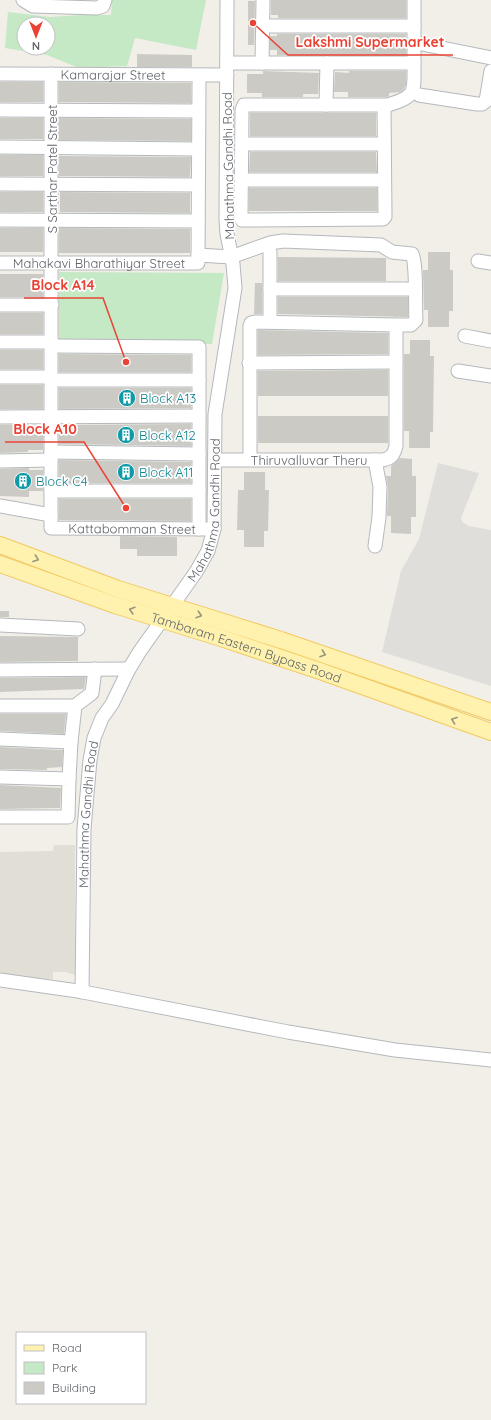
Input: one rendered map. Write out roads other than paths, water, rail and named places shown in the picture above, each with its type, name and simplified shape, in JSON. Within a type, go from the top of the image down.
[{"type":"main road","name":"Tambaram Eastern Bypass Road","points":[[0,545],[118,589],[281,640],[491,712]]},
{"type":"main road","name":"Tambaram Eastern Bypass Road","points":[[0,564],[115,605],[320,671],[491,732]]},
{"type":"street","points":[[23,0],[33,6],[97,8],[103,6],[105,0]]},
{"type":"street","name":"Mahathma Gandhi Road","points":[[82,992],[84,829],[90,760],[98,725],[112,704],[129,669],[161,619],[196,572],[208,551],[214,529],[215,414],[234,288],[232,258],[227,234],[226,219],[227,0]]},
{"type":"street","points":[[262,63],[263,0]]},
{"type":"street","points":[[384,105],[385,217],[382,220],[241,220],[242,110],[244,105],[384,105],[401,101],[410,96],[414,87],[414,0]]},
{"type":"street","points":[[263,26],[414,26]]},
{"type":"street","points":[[422,44],[491,58]]},
{"type":"street","name":"Kamarajar Street","points":[[0,74],[227,69],[262,63],[414,63]]},
{"type":"street","points":[[326,105],[327,63]]},
{"type":"street","points":[[419,95],[482,104],[486,101],[491,71]]},
{"type":"street","name":"S Sarthar Patel Street","points":[[51,74],[51,528]]},
{"type":"street","points":[[198,259],[199,83]]},
{"type":"street","points":[[0,110],[198,111]]},
{"type":"street","points":[[242,144],[384,144]]},
{"type":"street","points":[[0,147],[198,149]]},
{"type":"street","points":[[242,180],[384,180]]},
{"type":"street","points":[[0,184],[198,185]]},
{"type":"street","points":[[0,220],[198,221]]},
{"type":"street","points":[[232,258],[270,243],[283,242],[381,246],[392,252],[412,254],[414,257],[416,320],[411,325],[270,322],[251,323],[249,363],[250,459]]},
{"type":"street","points":[[270,252],[270,322]]},
{"type":"street","name":"Mahakavi Bharathiyar Street","points":[[0,263],[232,258]]},
{"type":"street","points":[[270,289],[415,289]]},
{"type":"street","points":[[0,304],[52,305]]},
{"type":"street","points":[[249,363],[396,362],[396,325]]},
{"type":"street","points":[[465,336],[491,341]]},
{"type":"street","points":[[0,342],[199,347],[199,529]]},
{"type":"street","name":"Thiruvalluvar Theru","points":[[215,460],[389,459],[393,456],[396,446],[396,362]]},
{"type":"street","points":[[458,371],[491,376]]},
{"type":"street","points":[[0,377],[199,380]]},
{"type":"street","points":[[0,417],[199,416]]},
{"type":"street","points":[[0,461],[51,456],[199,454]]},
{"type":"street","points":[[375,460],[380,486],[379,517],[375,546]]},
{"type":"street","points":[[51,491],[199,491]]},
{"type":"street","points":[[0,506],[51,515]]},
{"type":"street","name":"Kattabomman Street","points":[[51,528],[214,529]]},
{"type":"street","points":[[0,625],[78,629]]},
{"type":"street","points":[[0,706],[74,706],[92,693],[95,669]]},
{"type":"street","points":[[0,670],[129,669]]},
{"type":"street","points":[[0,817],[68,817],[74,706]]},
{"type":"street","points":[[0,740],[71,742]]},
{"type":"street","points":[[0,777],[69,779]]},
{"type":"street","points":[[0,980],[82,992],[288,1032],[395,1050],[491,1060]]},
{"type":"place","name":"Lakshmi Supermarket","points":[[253,23]]},
{"type":"place","name":"Block A14","points":[[126,362]]},
{"type":"place","name":"Block A13","points":[[127,398]]},
{"type":"place","name":"Block A12","points":[[126,435]]},
{"type":"place","name":"Block A11","points":[[126,472]]},
{"type":"place","name":"Block C4","points":[[23,481]]},
{"type":"place","name":"Block A10","points":[[126,508]]}]
